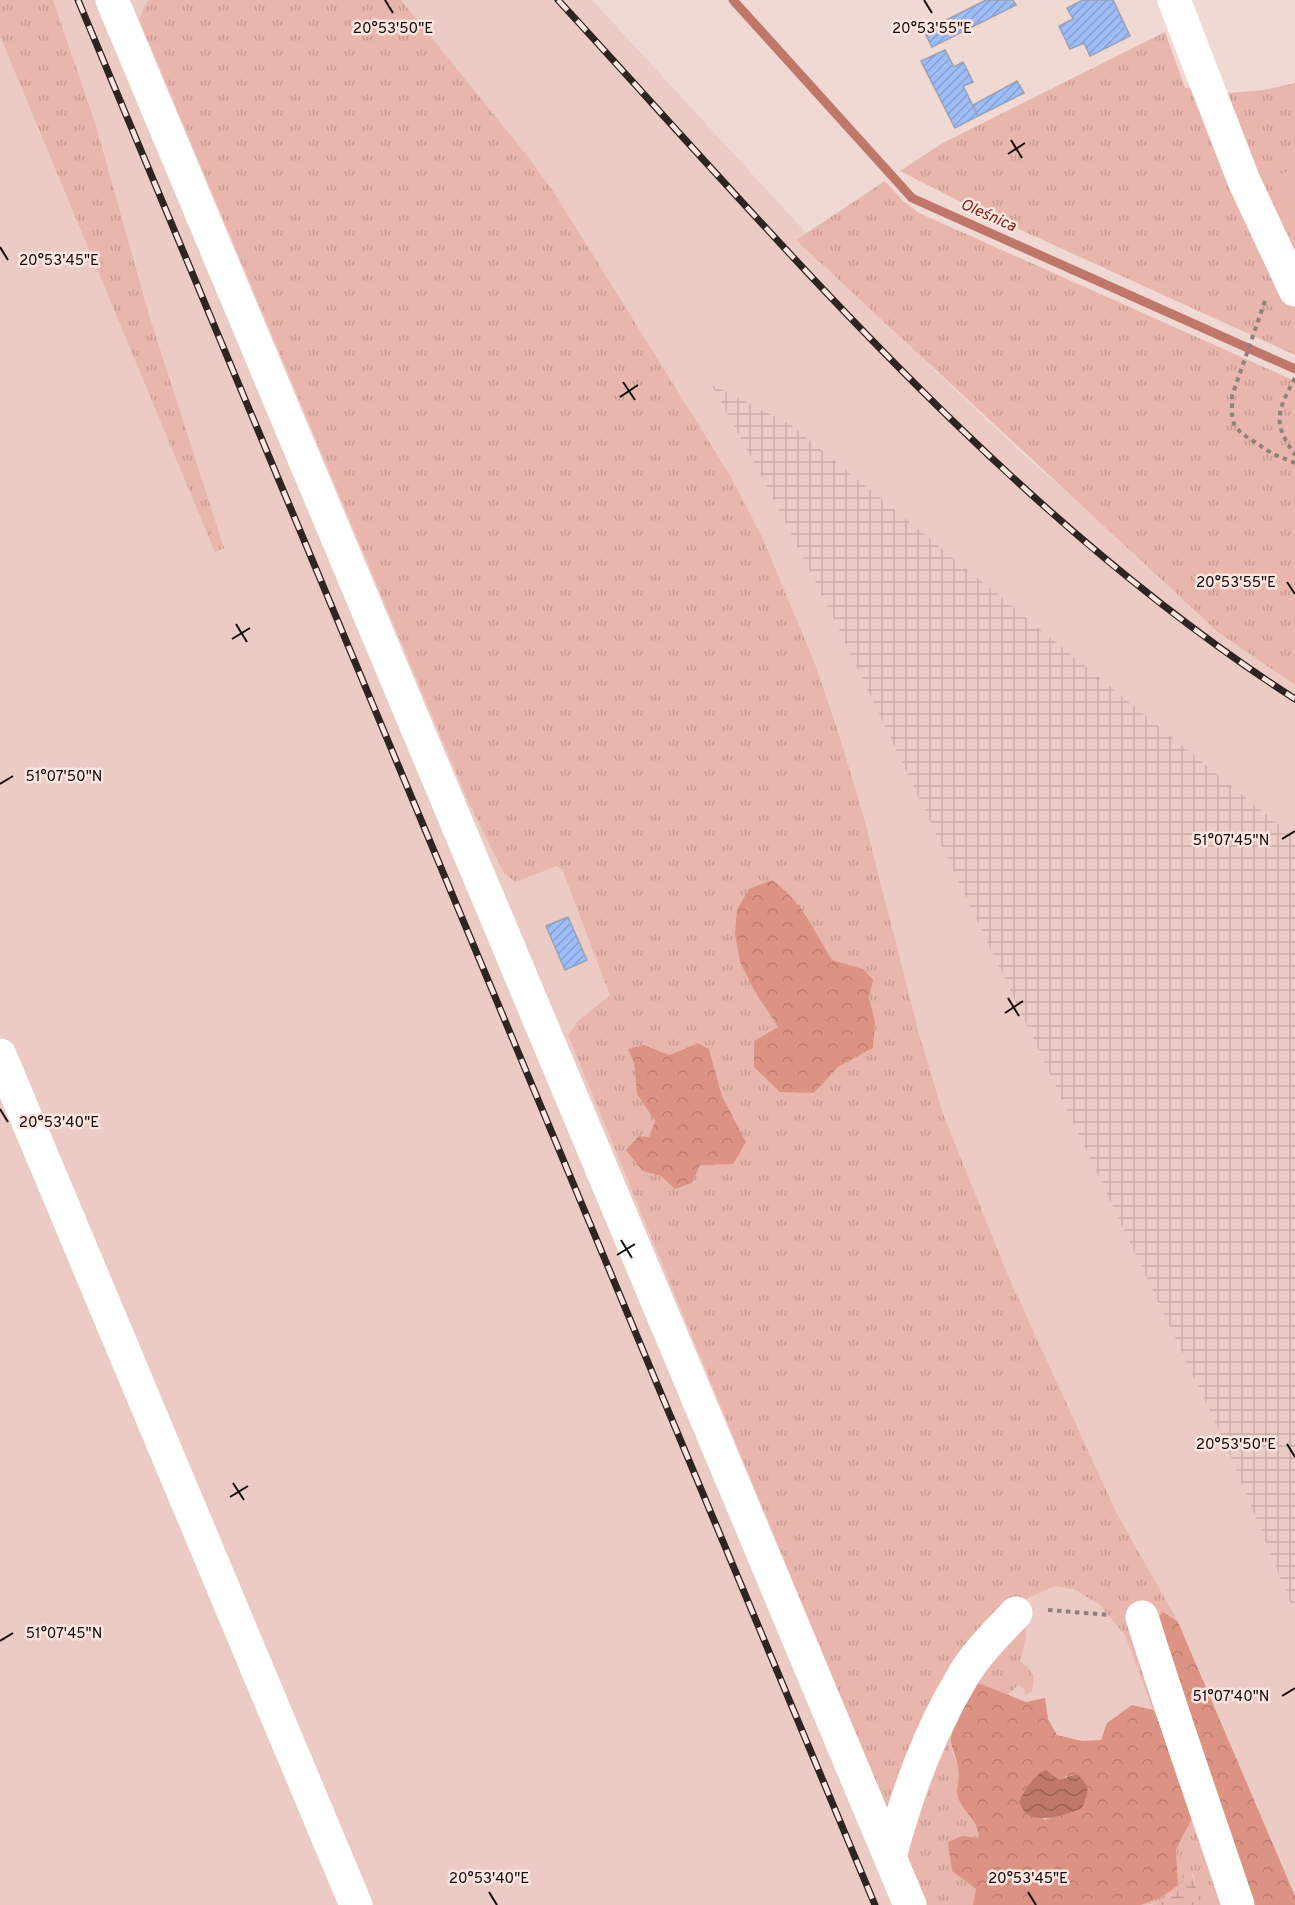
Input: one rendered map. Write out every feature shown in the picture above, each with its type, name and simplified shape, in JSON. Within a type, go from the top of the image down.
[{"type":"street","points":[[112,0],[910,1905]]},
{"type":"street","points":[[1174,0],[1209,85],[1244,181],[1295,290]]},
{"type":"street","points":[[0,1055],[356,1905]]},
{"type":"street","points":[[890,1857],[920,1762],[942,1715],[969,1667],[985,1645],[1016,1613]]},
{"type":"street","points":[[1142,1617],[1169,1705],[1192,1766],[1238,1905]]},
{"type":"path","points":[[1252,340],[1232,396],[1234,424],[1241,434],[1255,444],[1295,463]]},
{"type":"path","points":[[1295,378],[1281,405],[1279,427],[1295,455]]},
{"type":"path","points":[[1016,1613],[1026,1608],[1142,1617]]},
{"type":"shaded area","points":[[0,0],[592,0],[936,372],[1025,456],[1129,546],[1295,664],[1295,838],[791,425],[712,385],[769,490],[834,619],[1226,1445],[1295,1614],[1295,1905],[0,1905]]},
{"type":"shaded area","points":[[711,384],[791,425],[1295,838],[1295,1614],[1226,1445],[834,619],[769,490]]},
{"type":"green space","points":[[0,0],[53,0],[95,123],[149,315],[224,548],[215,552],[0,36]]},
{"type":"green space","points":[[150,0],[401,0],[553,191],[731,477],[763,539],[815,664],[840,738],[864,818],[919,1034],[943,1114],[1009,1278],[1116,1512],[1178,1622],[1163,1613],[1223,1905],[1200,1905],[1193,1873],[1182,1872],[1182,1883],[1168,1896],[1153,1903],[1141,1905],[1178,1885],[1176,1850],[1185,1833],[1168,1735],[1153,1710],[1125,1635],[1100,1605],[1074,1589],[1055,1586],[1023,1600],[1026,1640],[1020,1661],[1032,1673],[1034,1680],[1032,1691],[1025,1696],[1024,1689],[1018,1685],[1008,1695],[1001,1693],[959,1720],[951,1731],[950,1744],[958,1768],[958,1796],[978,1828],[979,1839],[952,1871],[976,1889],[973,1905],[926,1905],[568,1035],[578,1021],[610,995],[562,869],[557,866],[515,882],[504,873],[468,801],[139,19],[146,3]],"holes":[[[804,911],[832,960],[863,969],[875,1021],[873,1048],[838,1067],[814,1093],[754,1041],[778,1027]],[[698,1043],[709,1049],[722,1096],[746,1142],[700,1165],[692,1183],[675,1189],[661,1176],[643,1171],[639,1136],[649,1137],[655,1121],[637,1094],[634,1062],[644,1045],[668,1055]]]},
{"type":"green space","points":[[1165,32],[1185,88],[1228,93],[1264,90],[1295,83],[1295,355],[977,210],[900,171],[941,144]]},
{"type":"green space","points":[[1295,169],[1295,248],[1270,178]]},
{"type":"green space","points":[[885,181],[904,202],[919,213],[1295,381],[1295,685],[1218,632],[796,240]]},
{"type":"green space","points":[[772,880],[800,907],[832,960],[863,969],[873,980],[869,997],[875,1021],[873,1048],[838,1067],[814,1093],[780,1092],[754,1067],[754,1041],[778,1027],[754,990],[740,962],[735,934],[737,910],[749,889]]},
{"type":"green space","points":[[698,1043],[709,1049],[722,1096],[746,1142],[733,1164],[700,1165],[692,1183],[675,1189],[661,1176],[643,1171],[626,1150],[639,1136],[649,1137],[655,1121],[637,1094],[634,1062],[628,1049],[644,1045],[669,1055]]},
{"type":"green space","points":[[1163,1612],[1178,1622],[1295,1896],[1295,1905],[1223,1905],[1154,1621]]},
{"type":"green space","points":[[973,1681],[1026,1702],[1045,1698],[1048,1719],[1057,1735],[1082,1741],[1101,1740],[1107,1723],[1132,1705],[1153,1710],[1168,1735],[1194,1814],[1176,1850],[1178,1885],[1162,1897],[1141,1905],[973,1905],[976,1889],[952,1871],[948,1842],[962,1836],[979,1838],[976,1825],[958,1797],[957,1760],[951,1744],[954,1728],[959,1720],[955,1707]],"holes":[[[1046,1771],[1059,1781],[1067,1776],[1057,1816],[1044,1820],[1023,1793]]]},
{"type":"green space","points":[[1189,1867],[1200,1905],[1152,1905],[1171,1895],[1182,1883],[1182,1872]]},
{"type":"water","points":[[1046,1770],[1059,1780],[1077,1774],[1082,1778],[1087,1790],[1082,1808],[1047,1818],[1038,1818],[1024,1810],[1019,1802],[1033,1780]]},
{"type":"building","points":[[986,0],[1013,0],[1016,5],[932,47],[924,31]]},
{"type":"building","points":[[1083,0],[1113,0],[1130,36],[1090,56],[1084,43],[1070,49],[1059,26],[1073,19],[1067,8]]},
{"type":"building","points":[[945,50],[954,67],[963,62],[973,82],[963,86],[978,116],[955,128],[921,61]]},
{"type":"building","points":[[1017,81],[1024,93],[978,116],[973,105]]},
{"type":"building","points":[[568,917],[587,960],[565,970],[546,926]]},
{"type":"waterway","name":"Oleśnica","points":[[733,0],[912,198],[1295,369]]},
{"type":"railway","points":[[78,0],[875,1905]]},
{"type":"railway","points":[[558,0],[816,282],[905,374],[996,462],[1091,547],[1190,626],[1295,699]]}]
